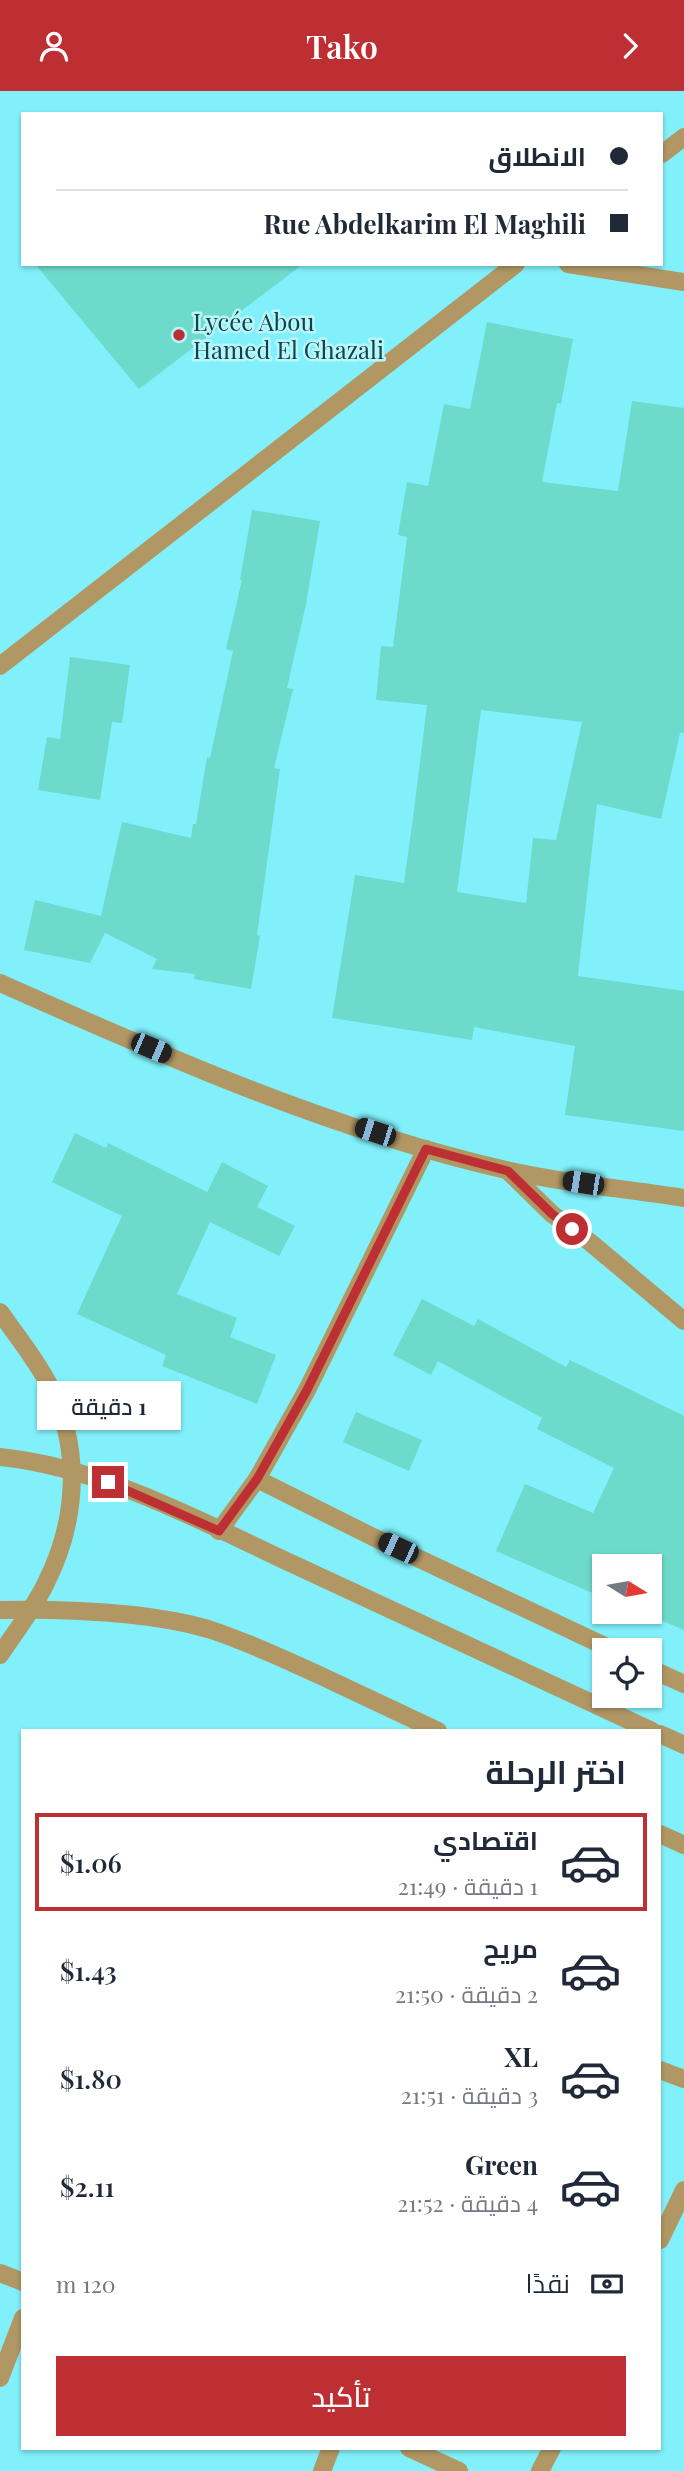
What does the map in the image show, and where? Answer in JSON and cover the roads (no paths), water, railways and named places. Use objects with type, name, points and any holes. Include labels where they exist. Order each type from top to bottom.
[{"type":"street","points":[[663,153],[684,137]]},
{"type":"street","points":[[0,666],[513,266]]},
{"type":"street","points":[[581,266],[684,282]]},
{"type":"street","points":[[0,983],[274,1099],[426,1149],[508,1171],[684,1198]]},
{"type":"street","points":[[219,1531],[257,1479],[307,1390],[426,1149]]},
{"type":"street","points":[[508,1171],[552,1214],[684,1321]]},
{"type":"street","points":[[0,1312],[47,1382],[70,1439],[73,1471],[66,1530],[46,1583],[0,1654]]},
{"type":"street","points":[[0,1457],[73,1471],[108,1482],[648,1729]]},
{"type":"street","points":[[257,1479],[592,1640]]},
{"type":"street","points":[[0,1609],[132,1616],[206,1629],[249,1643],[434,1729]]},
{"type":"street","points":[[662,1674],[684,1684]]},
{"type":"street","points":[[661,1734],[684,1745]]},
{"type":"street","points":[[661,1834],[684,1845]]},
{"type":"street","points":[[661,2070],[684,2079]]},
{"type":"street","points":[[661,2238],[684,2190]]},
{"type":"street","points":[[0,2273],[21,2281]]},
{"type":"street","points":[[0,2378],[21,2323]]},
{"type":"street","points":[[322,2471],[330,2450]]},
{"type":"street","points":[[413,2450],[459,2471]]},
{"type":"street","points":[[540,2471],[551,2450]]},
{"type":"place","name":"Lycée Abou Hamed El Ghazali","points":[[179,335]]}]
